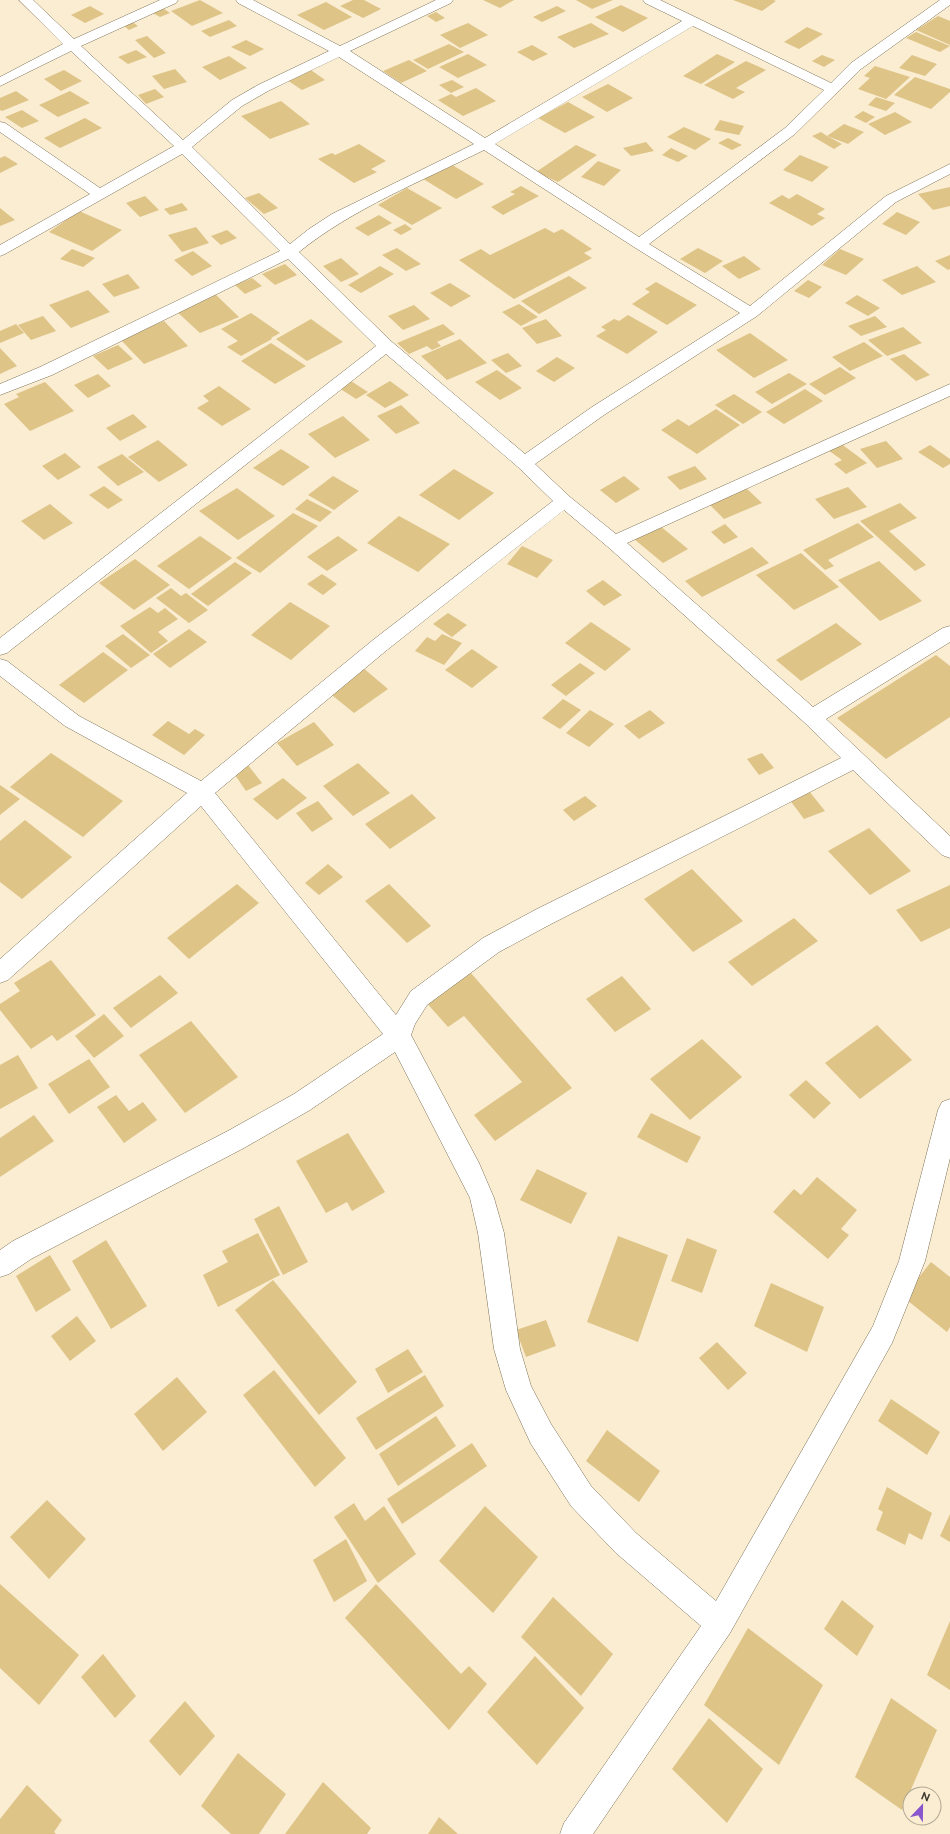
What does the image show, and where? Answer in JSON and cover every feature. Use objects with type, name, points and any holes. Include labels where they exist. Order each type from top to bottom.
[{"type":"street","points":[[26,0],[72,45],[183,147],[291,251],[386,346],[524,463],[564,501],[614,542],[812,718],[950,849]]},
{"type":"street","points":[[0,82],[72,45],[171,0]]},
{"type":"street","points":[[244,0],[340,51],[639,244],[751,313]]},
{"type":"street","points":[[0,251],[183,147],[237,103],[263,88],[446,0]]},
{"type":"street","points":[[650,0],[832,89]]},
{"type":"street","points":[[639,244],[790,131],[856,66],[872,53],[949,0]]},
{"type":"street","points":[[0,390],[46,371],[291,251],[314,232],[338,216],[485,144],[539,110],[693,20]]},
{"type":"street","points":[[0,126],[100,195]]},
{"type":"street","points":[[524,463],[598,411],[751,313],[891,199],[950,168]]},
{"type":"street","points":[[0,648],[386,346]]},
{"type":"street","points":[[614,542],[950,389]]},
{"type":"street","points":[[0,973],[202,792],[380,645],[564,501]]},
{"type":"street","points":[[812,718],[950,633]]},
{"type":"street","points":[[0,666],[72,721],[202,792],[399,1036],[470,1171],[482,1198],[490,1233],[508,1349],[519,1390],[542,1434],[581,1496],[626,1543],[720,1623]]},
{"type":"street","points":[[0,1265],[22,1250],[235,1140],[302,1102],[399,1036],[404,1020],[419,998],[491,945],[543,917],[856,759]]},
{"type":"street","points":[[575,1834],[720,1623],[883,1334],[912,1260],[950,1110]]},
{"type":"building","points":[[200,0],[223,13],[192,26],[171,11]]},
{"type":"building","points":[[353,0],[364,0],[381,9],[363,18],[340,6]]},
{"type":"building","points":[[483,0],[514,0],[500,8]]},
{"type":"building","points":[[576,0],[613,0],[592,9]]},
{"type":"building","points":[[733,0],[773,0],[776,1],[762,11]]},
{"type":"building","points":[[326,2],[352,17],[324,30],[297,15]]},
{"type":"building","points":[[621,5],[648,18],[623,32],[595,17]]},
{"type":"building","points":[[90,6],[104,14],[85,23],[71,15]]},
{"type":"building","points":[[557,6],[566,11],[542,22],[533,17]]},
{"type":"building","points":[[161,7],[170,13],[160,17],[151,12]]},
{"type":"building","points":[[436,12],[445,18],[436,22],[427,16]]},
{"type":"building","points":[[938,16],[950,21],[950,45],[916,30]]},
{"type":"building","points":[[229,20],[237,26],[210,37],[201,31]]},
{"type":"building","points":[[131,21],[138,26],[129,30],[122,24]]},
{"type":"building","points":[[468,23],[488,35],[460,48],[440,35]]},
{"type":"building","points":[[591,23],[609,34],[574,48],[557,37]]},
{"type":"building","points":[[807,27],[823,34],[799,49],[784,42]]},
{"type":"building","points":[[916,32],[950,46],[940,52],[906,38]]},
{"type":"building","points":[[147,36],[166,53],[154,58],[135,40]]},
{"type":"building","points":[[246,40],[264,49],[250,56],[231,47]]},
{"type":"building","points":[[449,44],[464,52],[428,69],[413,60]]},
{"type":"building","points":[[532,45],[548,54],[533,61],[517,52]]},
{"type":"building","points":[[136,50],[147,57],[128,64],[118,57]]},
{"type":"building","points":[[468,54],[487,65],[458,78],[439,67]]},
{"type":"building","points":[[717,54],[735,62],[701,84],[683,76]]},
{"type":"building","points":[[822,55],[835,60],[824,67],[812,61]]},
{"type":"building","points":[[912,55],[937,64],[925,76],[899,68]]},
{"type":"building","points":[[229,56],[247,68],[220,80],[202,67]]},
{"type":"building","points":[[409,60],[427,71],[401,83],[383,71]]},
{"type":"building","points":[[746,61],[766,70],[736,88],[745,92],[733,99],[704,85]]},
{"type":"building","points":[[875,66],[910,77],[886,99],[858,89],[870,78],[864,76]]},
{"type":"building","points":[[175,69],[187,82],[164,89],[152,76]]},
{"type":"building","points":[[64,70],[82,81],[61,91],[44,79]]},
{"type":"building","points":[[311,70],[325,80],[302,90],[287,80]]},
{"type":"building","points":[[915,77],[950,89],[950,92],[931,109],[894,95]]},
{"type":"building","points":[[452,80],[464,87],[451,93],[439,85]]},
{"type":"building","points":[[608,84],[633,98],[607,112],[582,97]]},
{"type":"building","points":[[476,88],[496,101],[463,116],[438,100],[451,94],[456,97]]},
{"type":"building","points":[[155,89],[164,97],[146,104],[138,95]]},
{"type":"building","points":[[16,91],[29,100],[2,111],[0,110],[0,98]]},
{"type":"building","points":[[70,91],[90,103],[58,117],[39,105]]},
{"type":"building","points":[[876,97],[895,103],[886,111],[868,105]]},
{"type":"building","points":[[281,101],[310,124],[270,139],[241,116]]},
{"type":"building","points":[[568,102],[595,117],[565,133],[538,118]]},
{"type":"building","points":[[22,110],[39,121],[22,128],[5,117]]},
{"type":"building","points":[[863,111],[875,117],[866,123],[854,117]]},
{"type":"building","points":[[895,112],[912,122],[885,135],[868,124]]},
{"type":"building","points":[[85,118],[102,128],[60,148],[44,138]]},
{"type":"building","points":[[720,120],[744,126],[739,135],[714,130]]},
{"type":"building","points":[[844,124],[864,132],[848,144],[827,136]]},
{"type":"building","points":[[684,127],[711,139],[695,150],[667,137]]},
{"type":"building","points":[[821,132],[842,144],[834,149],[812,136]]},
{"type":"building","points":[[728,138],[742,145],[732,150],[718,143]]},
{"type":"building","points":[[646,142],[654,151],[631,156],[623,148]]},
{"type":"building","points":[[359,144],[386,161],[371,169],[377,172],[354,183],[318,159],[332,153],[335,155]]},
{"type":"building","points":[[576,145],[597,155],[558,182],[536,172]]},
{"type":"building","points":[[671,148],[688,156],[678,162],[662,155]]},
{"type":"building","points":[[800,155],[829,167],[812,182],[783,170]]},
{"type":"building","points":[[5,156],[18,164],[0,173],[0,158]]},
{"type":"building","points":[[598,161],[621,170],[604,186],[581,177]]},
{"type":"building","points":[[449,163],[484,184],[456,199],[420,177]]},
{"type":"building","points":[[521,186],[539,196],[503,215],[491,207],[515,194],[510,192]]},
{"type":"building","points":[[950,187],[950,206],[933,210],[918,194]]},
{"type":"building","points":[[407,188],[442,208],[412,225],[378,205]]},
{"type":"building","points":[[259,193],[278,208],[264,214],[245,198]]},
{"type":"building","points":[[797,194],[825,209],[817,214],[825,218],[812,226],[769,203],[782,195],[789,199]]},
{"type":"building","points":[[145,196],[159,210],[140,217],[126,203]]},
{"type":"building","points":[[182,203],[188,210],[170,215],[164,209]]},
{"type":"building","points":[[0,208],[15,220],[0,226]]},
{"type":"building","points":[[79,211],[122,230],[92,251],[49,232]]},
{"type":"building","points":[[897,212],[920,222],[906,235],[882,224]]},
{"type":"building","points":[[379,215],[392,223],[368,236],[355,228]]},
{"type":"building","points":[[405,224],[412,229],[401,235],[393,230]]},
{"type":"building","points":[[196,227],[209,243],[182,252],[168,235]]},
{"type":"building","points":[[545,228],[554,233],[562,229],[592,249],[584,253],[592,258],[514,299],[459,260],[481,249],[490,255]]},
{"type":"building","points":[[227,230],[237,238],[221,245],[211,236]]},
{"type":"building","points":[[397,248],[421,264],[406,271],[382,255]]},
{"type":"building","points":[[698,248],[723,261],[705,273],[680,259]]},
{"type":"building","points":[[72,249],[95,258],[83,267],[60,259]]},
{"type":"building","points":[[840,249],[864,259],[846,275],[822,265]]},
{"type":"building","points":[[193,251],[212,266],[192,276],[174,260]]},
{"type":"building","points":[[950,255],[950,269],[948,270],[935,261]]},
{"type":"building","points":[[744,256],[761,269],[739,279],[722,266]]},
{"type":"building","points":[[341,258],[359,274],[341,282],[323,266]]},
{"type":"building","points":[[285,264],[297,275],[275,285],[262,274]]},
{"type":"building","points":[[380,266],[394,274],[361,293],[348,285]]},
{"type":"building","points":[[917,266],[936,282],[902,295],[882,280]]},
{"type":"building","points":[[128,274],[140,288],[114,297],[102,284]]},
{"type":"building","points":[[569,276],[587,288],[539,314],[521,301]]},
{"type":"building","points":[[252,278],[262,286],[245,294],[235,285]]},
{"type":"building","points":[[808,280],[822,287],[809,298],[794,291]]},
{"type":"building","points":[[656,282],[697,305],[667,325],[632,304],[650,292],[645,289]]},
{"type":"building","points":[[450,283],[471,296],[451,307],[430,293]]},
{"type":"building","points":[[88,290],[110,312],[71,328],[49,305]]},
{"type":"building","points":[[214,293],[239,317],[200,333],[175,310]]},
{"type":"building","points":[[857,295],[880,308],[868,316],[845,303]]},
{"type":"building","points":[[519,304],[538,317],[521,326],[502,312]]},
{"type":"building","points":[[414,305],[430,319],[403,330],[388,316]]},
{"type":"building","points":[[251,313],[280,333],[241,356],[227,347],[238,341],[221,329]]},
{"type":"building","points":[[628,315],[658,332],[627,354],[596,336],[606,330],[601,327],[614,319],[619,321]]},
{"type":"building","points":[[43,316],[56,331],[31,340],[18,325]]},
{"type":"building","points":[[875,316],[887,327],[861,336],[848,326]]},
{"type":"building","points":[[311,319],[343,342],[307,361],[276,339]]},
{"type":"building","points":[[546,319],[562,336],[537,344],[522,328]]},
{"type":"building","points":[[164,321],[188,346],[144,364],[120,339]]},
{"type":"building","points":[[16,324],[24,333],[0,343],[0,331]]},
{"type":"building","points":[[443,324],[455,334],[437,342],[441,346],[432,350],[427,346],[409,354],[397,343]]},
{"type":"building","points":[[903,327],[922,343],[887,356],[868,340]]},
{"type":"building","points":[[750,333],[788,360],[754,378],[716,350]]},
{"type":"building","points":[[460,339],[487,363],[447,380],[421,356]]},
{"type":"building","points":[[864,342],[883,356],[850,371],[832,357]]},
{"type":"building","points":[[271,343],[306,366],[275,384],[241,361]]},
{"type":"building","points":[[118,345],[133,359],[108,370],[93,356]]},
{"type":"building","points":[[0,348],[17,366],[0,374]]},
{"type":"building","points":[[508,353],[522,366],[506,373],[491,360]]},
{"type":"building","points":[[904,354],[930,375],[916,381],[890,359]]},
{"type":"building","points":[[557,357],[575,368],[554,382],[536,371]]},
{"type":"building","points":[[840,367],[856,378],[825,395],[809,384]]},
{"type":"building","points":[[497,370],[522,388],[500,400],[475,382]]},
{"type":"building","points":[[789,373],[807,384],[772,404],[755,392]]},
{"type":"building","points":[[98,374],[111,386],[88,398],[74,385]]},
{"type":"building","points":[[351,381],[368,392],[356,399],[339,388]]},
{"type":"building","points":[[390,381],[409,395],[385,408],[366,395]]},
{"type":"building","points":[[45,382],[74,411],[30,431],[4,404],[19,397],[16,394]]},
{"type":"building","points":[[219,386],[251,409],[222,426],[197,408],[209,401],[203,396]]},
{"type":"building","points":[[805,389],[823,401],[784,424],[766,412]]},
{"type":"building","points":[[734,394],[762,412],[743,424],[715,405]]},
{"type":"building","points":[[401,405],[420,423],[396,434],[377,416]]},
{"type":"building","points":[[716,409],[740,425],[697,454],[661,430],[678,419],[689,426]]},
{"type":"building","points":[[133,414],[147,427],[120,441],[106,428]]},
{"type":"building","points":[[343,416],[370,440],[335,458],[308,434]]},
{"type":"building","points":[[158,440],[188,465],[159,482],[128,457]]},
{"type":"building","points":[[886,441],[903,459],[877,468],[860,449]]},
{"type":"building","points":[[840,443],[867,463],[846,474],[834,464],[842,460],[828,450]]},
{"type":"building","points":[[930,445],[950,459],[950,464],[943,468],[918,452]]},
{"type":"building","points":[[281,449],[310,467],[283,486],[253,468]]},
{"type":"building","points":[[65,453],[81,467],[58,480],[42,466]]},
{"type":"building","points":[[122,454],[144,472],[118,486],[97,467]]},
{"type":"building","points":[[695,466],[707,479],[680,490],[667,477]]},
{"type":"building","points":[[454,469],[494,493],[459,520],[419,495]]},
{"type":"building","points":[[333,476],[359,491],[334,510],[308,495]]},
{"type":"building","points":[[624,476],[640,489],[616,503],[600,490]]},
{"type":"building","points":[[104,486],[123,500],[108,509],[89,495]]},
{"type":"building","points":[[848,487],[867,507],[834,519],[815,499]]},
{"type":"building","points":[[237,488],[275,516],[238,540],[199,511]]},
{"type":"building","points":[[746,488],[762,503],[724,519],[708,503]]},
{"type":"building","points":[[307,499],[332,512],[320,522],[295,509]]},
{"type":"building","points":[[900,503],[917,518],[889,531],[926,565],[915,571],[860,521]]},
{"type":"building","points":[[50,504],[73,523],[44,540],[21,521]]},
{"type":"building","points":[[293,513],[318,526],[260,573],[236,558]]},
{"type":"building","points":[[399,516],[450,544],[418,572],[367,543]]},
{"type":"building","points":[[858,523],[874,537],[828,560],[834,566],[825,570],[803,550]]},
{"type":"building","points":[[725,524],[738,537],[724,544],[711,532]]},
{"type":"building","points":[[659,525],[688,549],[663,563],[634,539]]},
{"type":"building","points":[[200,536],[232,558],[189,589],[157,566]]},
{"type":"building","points":[[338,536],[358,550],[327,571],[307,557]]},
{"type":"building","points":[[522,546],[553,560],[537,578],[507,564]]},
{"type":"building","points":[[752,547],[769,563],[702,597],[685,581]]},
{"type":"building","points":[[801,553],[839,587],[794,610],[756,575]]},
{"type":"building","points":[[135,559],[170,585],[134,610],[99,583]]},
{"type":"building","points":[[879,561],[922,601],[880,621],[838,580]]},
{"type":"building","points":[[235,562],[252,573],[208,606],[191,594]]},
{"type":"building","points":[[322,574],[337,584],[323,595],[307,584]]},
{"type":"building","points":[[603,580],[622,595],[604,606],[586,591]]},
{"type":"building","points":[[171,588],[181,596],[186,593],[208,610],[189,623],[156,598]]},
{"type":"building","points":[[290,602],[330,626],[291,660],[251,635]]},
{"type":"building","points":[[150,607],[158,613],[165,608],[178,619],[158,632],[168,641],[151,653],[120,626]]},
{"type":"building","points":[[448,613],[467,625],[452,637],[433,624]]},
{"type":"building","points":[[591,622],[631,649],[605,671],[565,643]]},
{"type":"building","points":[[836,623],[862,644],[801,681],[776,660]]},
{"type":"building","points":[[189,629],[207,642],[170,668],[153,654]]},
{"type":"building","points":[[123,634],[150,655],[131,668],[105,646]]},
{"type":"building","points":[[442,634],[462,643],[444,665],[415,651],[427,637],[435,641]]},
{"type":"building","points":[[472,649],[498,667],[472,688],[445,670]]},
{"type":"building","points":[[103,652],[128,670],[84,703],[59,685]]},
{"type":"building","points":[[936,655],[950,666],[950,717],[886,759],[837,718]]},
{"type":"building","points":[[580,663],[595,673],[566,696],[551,685]]},
{"type":"building","points":[[362,667],[388,689],[354,713],[327,691]]},
{"type":"building","points":[[563,699],[581,710],[560,729],[542,718]]},
{"type":"building","points":[[590,710],[614,724],[589,747],[566,733]]},
{"type":"building","points":[[650,710],[665,723],[639,739],[624,726]]},
{"type":"building","points":[[168,721],[189,734],[195,729],[205,735],[184,755],[152,735]]},
{"type":"building","points":[[314,722],[334,745],[297,766],[277,743]]},
{"type":"building","points":[[51,753],[123,801],[83,837],[10,787]]},
{"type":"building","points":[[762,753],[774,768],[759,775],[747,759]]},
{"type":"building","points":[[358,763],[390,793],[353,816],[323,786]]},
{"type":"building","points":[[248,765],[262,783],[246,791],[233,772]]},
{"type":"building","points":[[283,778],[307,798],[277,820],[253,799]]},
{"type":"building","points":[[0,785],[20,799],[0,815]]},
{"type":"building","points":[[809,791],[825,811],[804,819],[789,799]]},
{"type":"building","points":[[412,794],[436,818],[390,849],[365,824]]},
{"type":"building","points":[[585,796],[597,806],[574,821],[563,810]]},
{"type":"building","points":[[318,801],[333,819],[312,832],[296,813]]},
{"type":"building","points":[[25,820],[72,857],[22,899],[0,882],[0,841]]},
{"type":"building","points":[[869,828],[911,871],[870,895],[828,851]]},
{"type":"building","points":[[328,864],[343,877],[319,895],[305,883]]},
{"type":"building","points":[[692,869],[743,921],[693,952],[644,899]]},
{"type":"building","points":[[237,884],[259,903],[189,959],[167,938]]},
{"type":"building","points":[[389,884],[431,926],[407,943],[365,901]]},
{"type":"building","points":[[950,885],[950,928],[921,942],[896,910]]},
{"type":"building","points":[[794,918],[818,941],[752,986],[728,962]]},
{"type":"building","points":[[51,960],[96,1015],[57,1041],[52,1035],[31,1049],[0,1010],[0,1004],[20,991],[14,983]]},
{"type":"building","points":[[470,972],[572,1088],[495,1141],[474,1115],[522,1082],[464,1016],[448,1027],[425,1001]]},
{"type":"building","points":[[160,975],[178,993],[131,1028],[113,1008]]},
{"type":"building","points":[[622,976],[651,1009],[615,1032],[586,999]]},
{"type":"building","points":[[104,1014],[124,1036],[94,1058],[75,1036]]},
{"type":"building","points":[[191,1021],[238,1077],[185,1113],[139,1055]]},
{"type":"building","points":[[877,1025],[912,1060],[860,1099],[825,1063]]},
{"type":"building","points":[[702,1039],[742,1077],[690,1120],[650,1079]]},
{"type":"building","points":[[18,1055],[38,1088],[0,1109],[0,1065]]},
{"type":"building","points":[[89,1059],[110,1087],[69,1114],[48,1084]]},
{"type":"building","points":[[806,1080],[831,1103],[814,1119],[789,1095]]},
{"type":"building","points":[[116,1095],[129,1111],[143,1102],[157,1120],[124,1143],[97,1107]]},
{"type":"building","points":[[651,1113],[701,1137],[687,1163],[637,1137]]},
{"type":"building","points":[[34,1115],[54,1141],[0,1177],[0,1138]]},
{"type":"building","points":[[348,1133],[385,1192],[352,1211],[347,1202],[326,1213],[296,1161]]},
{"type":"building","points":[[537,1169],[587,1193],[571,1224],[520,1200]]},
{"type":"building","points":[[817,1177],[857,1210],[841,1229],[849,1235],[828,1259],[773,1212],[794,1189],[801,1195]]},
{"type":"building","points":[[279,1206],[308,1262],[283,1275],[254,1219]]},
{"type":"building","points":[[258,1233],[280,1275],[218,1307],[203,1275],[228,1262],[222,1251]]},
{"type":"building","points":[[618,1236],[668,1255],[638,1342],[587,1322]]},
{"type":"building","points":[[687,1238],[717,1250],[702,1293],[671,1281]]},
{"type":"building","points":[[106,1240],[147,1306],[111,1329],[72,1261]]},
{"type":"building","points":[[50,1255],[71,1290],[36,1312],[16,1276]]},
{"type":"building","points":[[931,1262],[950,1277],[950,1327],[947,1332],[903,1297]]},
{"type":"building","points":[[273,1280],[357,1382],[319,1415],[235,1310]]},
{"type":"building","points":[[771,1283],[824,1307],[807,1352],[754,1326]]},
{"type":"building","points":[[77,1316],[96,1341],[70,1361],[51,1336]]},
{"type":"building","points":[[546,1320],[556,1346],[526,1357],[516,1330]]},
{"type":"building","points":[[717,1342],[747,1373],[728,1390],[699,1358]]},
{"type":"building","points":[[408,1349],[423,1372],[388,1393],[375,1369]]},
{"type":"building","points":[[274,1370],[346,1458],[315,1487],[243,1395]]},
{"type":"building","points":[[425,1375],[444,1406],[376,1450],[356,1418]]},
{"type":"building","points":[[177,1377],[207,1412],[163,1451],[134,1414]]},
{"type":"building","points":[[891,1399],[940,1432],[927,1455],[878,1421]]},
{"type":"building","points":[[436,1416],[456,1446],[398,1486],[379,1454]]},
{"type":"building","points":[[607,1430],[660,1471],[639,1502],[586,1461]]},
{"type":"building","points":[[472,1443],[487,1466],[402,1524],[387,1499]]},
{"type":"building","points":[[887,1487],[932,1513],[922,1540],[909,1533],[905,1545],[876,1530],[883,1512],[878,1509]]},
{"type":"building","points":[[47,1500],[86,1539],[49,1579],[10,1537]]},
{"type":"building","points":[[354,1503],[365,1521],[384,1506],[416,1554],[378,1583],[334,1517]]},
{"type":"building","points":[[485,1506],[538,1557],[493,1613],[439,1561]]},
{"type":"building","points":[[950,1514],[950,1542],[940,1536]]},
{"type":"building","points":[[346,1539],[367,1581],[334,1602],[313,1560]]},
{"type":"building","points":[[0,1584],[79,1655],[39,1705],[0,1668]]},
{"type":"building","points":[[376,1584],[461,1674],[469,1666],[487,1684],[449,1730],[345,1618]]},
{"type":"building","points":[[553,1597],[613,1654],[581,1696],[521,1637]]},
{"type":"building","points":[[842,1600],[874,1626],[857,1656],[824,1629]]},
{"type":"building","points":[[950,1621],[950,1690],[927,1675]]},
{"type":"building","points":[[748,1628],[823,1685],[779,1765],[704,1705]]},
{"type":"building","points":[[103,1654],[136,1696],[115,1718],[81,1677]]},
{"type":"building","points":[[535,1656],[584,1708],[537,1765],[487,1712]]},
{"type":"building","points":[[891,1698],[937,1730],[912,1786],[902,1786],[902,1810],[855,1777]]},
{"type":"building","points":[[185,1701],[215,1736],[180,1776],[149,1741]]},
{"type":"building","points":[[709,1718],[763,1769],[727,1823],[672,1769]]},
{"type":"building","points":[[238,1753],[286,1794],[259,1834],[231,1834],[201,1806]]},
{"type":"building","points":[[323,1782],[371,1828],[367,1834],[285,1834]]},
{"type":"building","points":[[27,1785],[62,1820],[54,1832],[56,1834],[0,1834],[0,1819]]},
{"type":"building","points":[[439,1817],[458,1834],[428,1834]]}]
